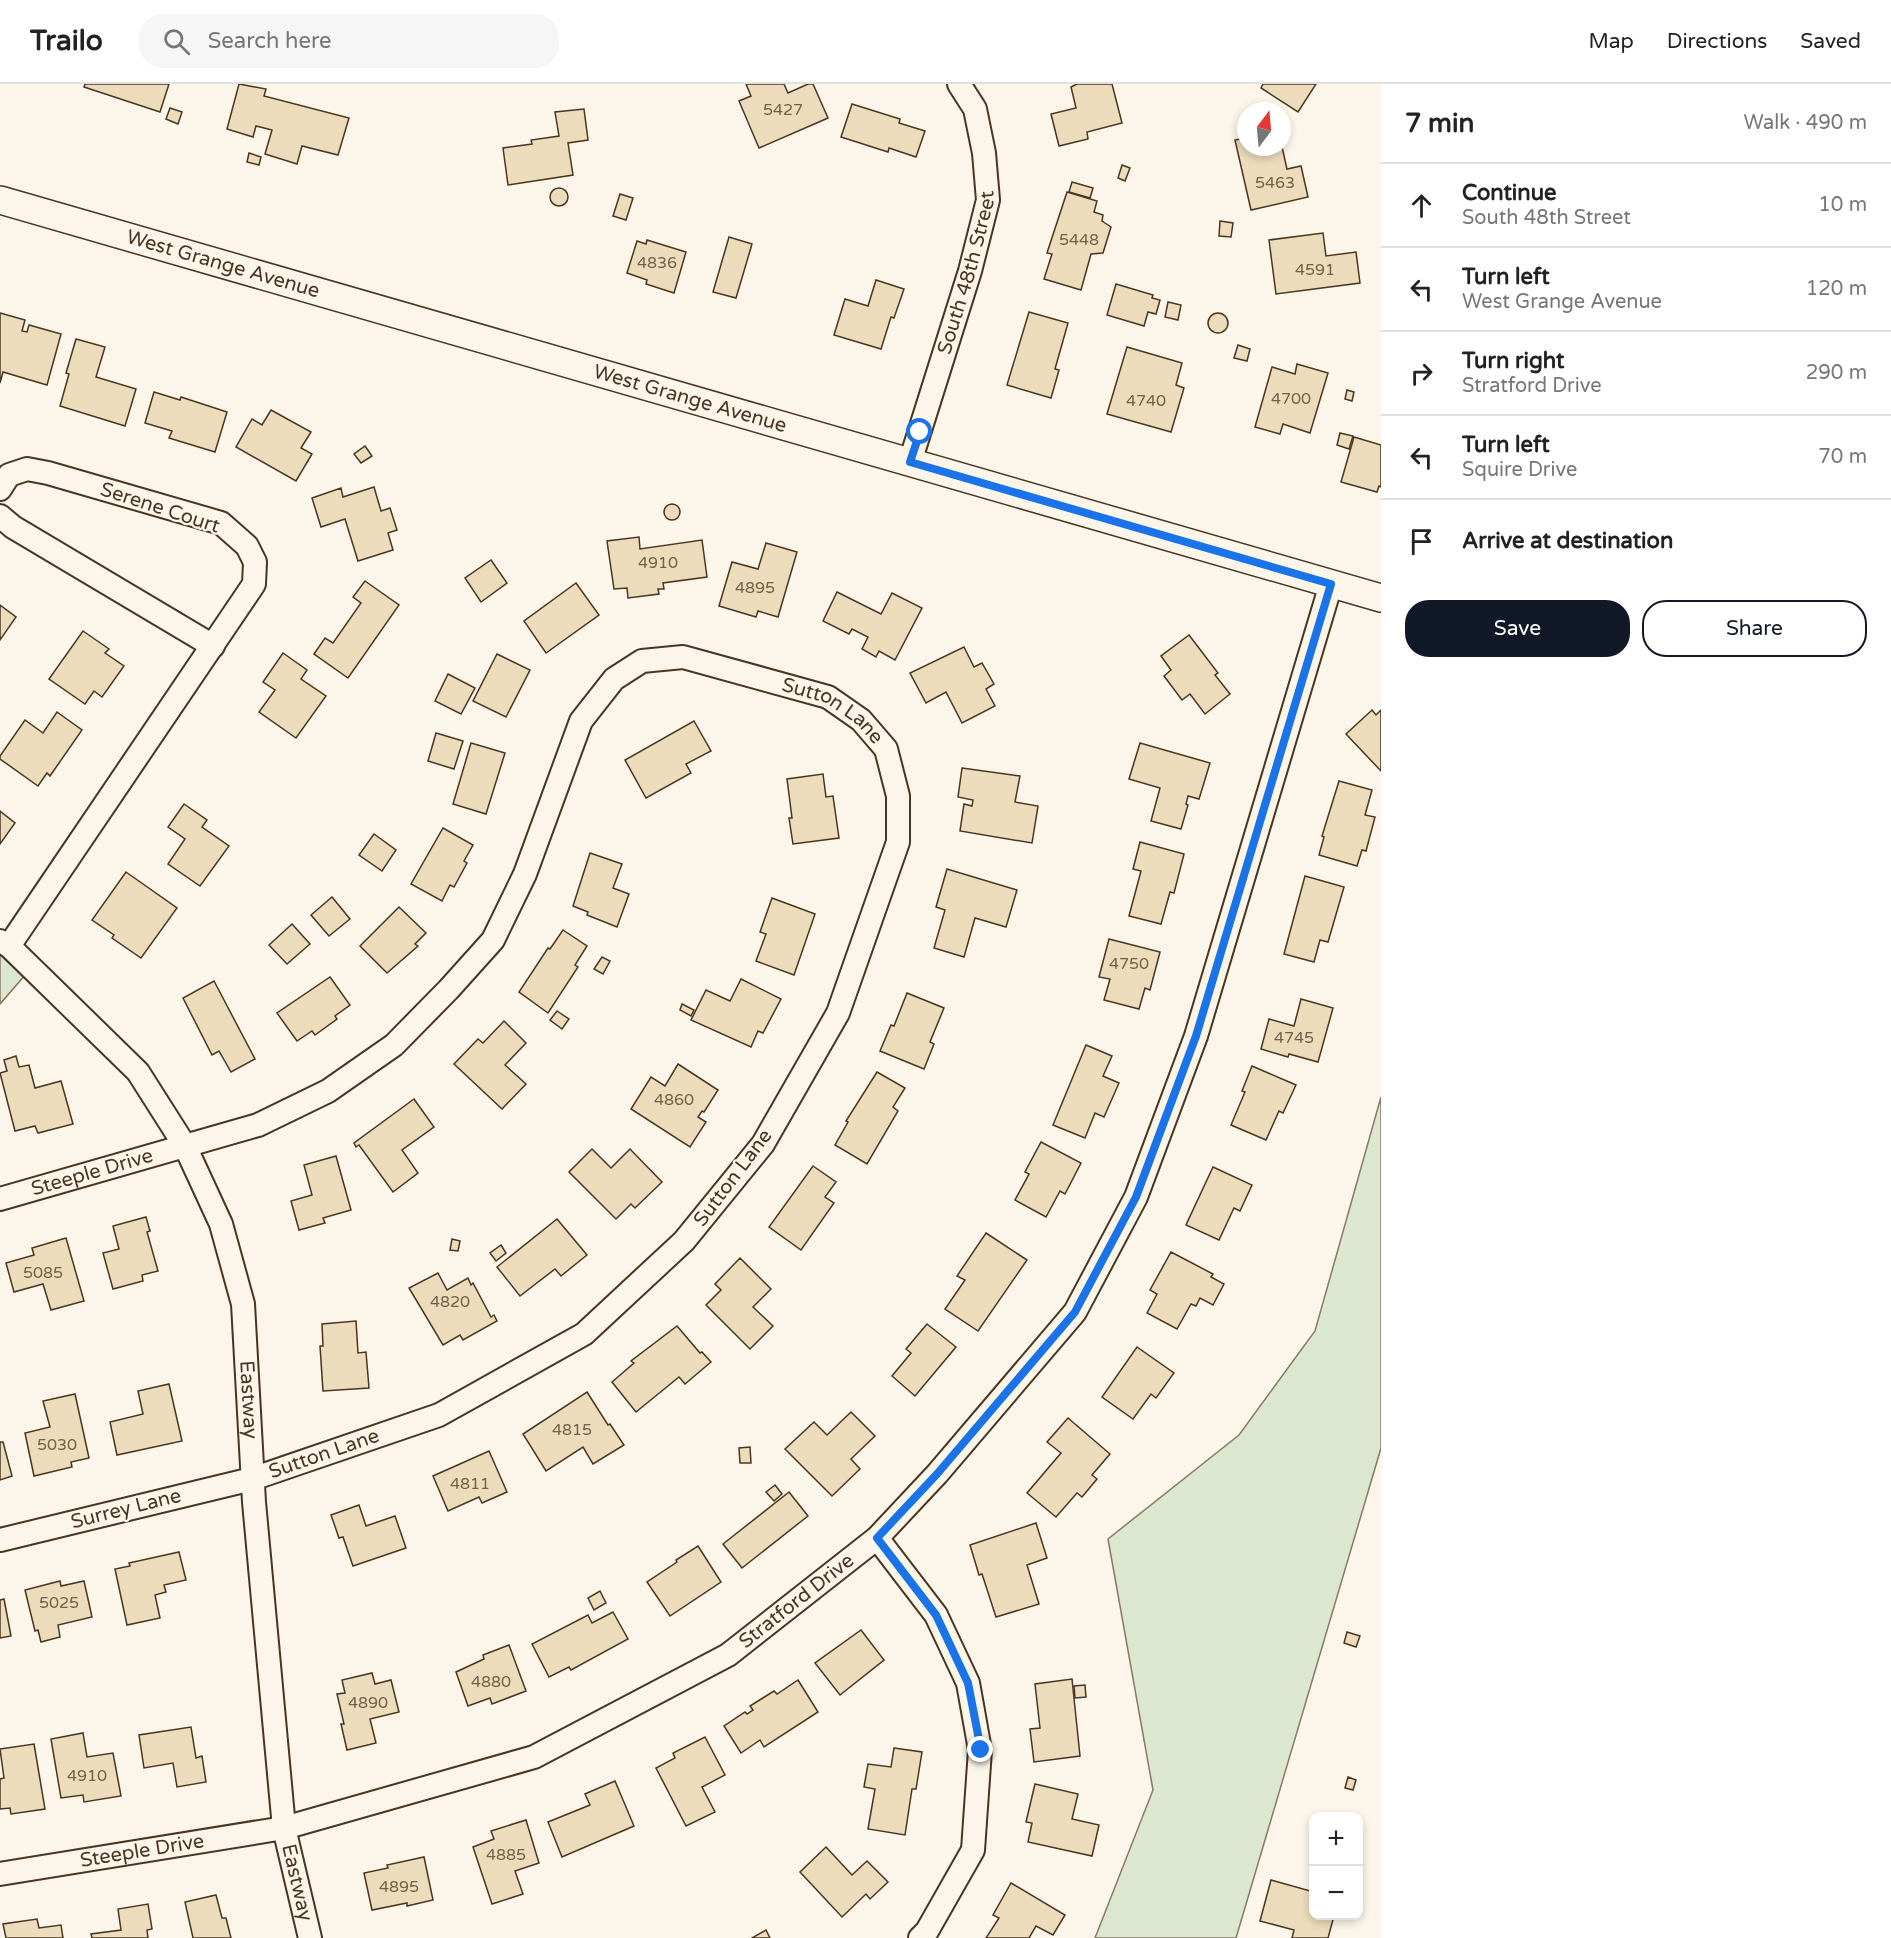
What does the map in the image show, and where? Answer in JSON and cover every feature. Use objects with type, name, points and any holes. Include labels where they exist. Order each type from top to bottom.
[{"type":"street","name":"South 48th Street","points":[[910,462],[970,271],[988,200],[984,153],[975,109],[959,84]]},
{"type":"street","name":"West Grange Avenue","points":[[0,200],[1381,598]]},
{"type":"street","name":"Serene Court","points":[[0,489],[9,475],[27,470],[48,473],[221,524],[247,546],[255,562],[254,584],[4,943]]},
{"type":"street","points":[[0,516],[13,527],[213,646]]},
{"type":"street","name":"Stratford Drive","points":[[284,1828],[534,1757],[728,1655],[877,1538],[937,1474],[1075,1312],[1136,1197],[1196,1036],[1331,584]]},
{"type":"street","name":"Sutton Lane","points":[[185,1146],[258,1125],[328,1091],[394,1045],[449,989],[493,940],[525,874],[581,721],[614,679],[642,661],[682,657],[828,697],[861,720],[886,749],[898,796],[898,842],[838,1013],[763,1144],[684,1241],[584,1334],[439,1415],[252,1479]]},
{"type":"street","name":"Eastway","points":[[4,943],[138,1072],[185,1146],[221,1224],[243,1304],[252,1479],[284,1828],[310,1938]]},
{"type":"street","name":"Steeple Drive","points":[[0,1199],[185,1146]]},
{"type":"street","name":"Surrey Lane","points":[[0,1540],[252,1479]]},
{"type":"street","points":[[877,1538],[936,1615],[968,1683],[981,1750],[973,1850],[927,1931],[920,1938]]},
{"type":"street","name":"Steeple Drive","points":[[0,1874],[284,1828]]},
{"type":"green space","points":[[0,954],[26,974],[0,1004]]},
{"type":"green space","points":[[1381,1097],[1381,1448],[1236,1938],[1095,1938],[1153,1790],[1108,1539],[1239,1435],[1315,1331]]},
{"type":"building","points":[[85,84],[169,84],[160,112],[84,87]]},
{"type":"building","points":[[239,84],[266,89],[264,96],[349,118],[338,155],[302,146],[297,164],[265,154],[272,130],[256,126],[253,137],[227,129]]},
{"type":"building","points":[[746,84],[784,84],[788,93],[813,84],[828,118],[759,148],[739,101],[751,96]]},
{"type":"building","points":[[1077,84],[1112,84],[1122,123],[1087,132],[1088,139],[1059,146],[1051,114],[1076,108],[1071,87]]},
{"type":"building","points":[[1263,84],[1316,84],[1298,112],[1291,107],[1291,102],[1283,102],[1261,88]]},
{"type":"building","points":[[852,104],[900,119],[899,123],[925,131],[916,157],[889,148],[888,152],[841,137]]},
{"type":"building","points":[[170,108],[182,112],[178,124],[166,119]]},
{"type":"building","points":[[584,109],[588,140],[568,143],[573,175],[508,185],[503,148],[532,144],[531,140],[559,136],[555,112]]},
{"type":"building","points":[[249,153],[261,157],[259,165],[247,162]]},
{"type":"building","points":[[1239,156],[1284,156],[1287,169],[1301,166],[1308,197],[1251,210]]},
{"type":"building","points":[[1122,165],[1130,168],[1125,181],[1118,178]]},
{"type":"building","points":[[1072,182],[1093,188],[1090,198],[1069,192]]},
{"type":"building","points":[[559,188],[565,191],[568,197],[565,203],[559,206],[553,203],[550,197],[553,191]]},
{"type":"building","points":[[1067,192],[1097,201],[1094,212],[1103,215],[1102,221],[1111,227],[1103,253],[1091,254],[1081,290],[1044,279],[1052,254],[1047,253]]},
{"type":"building","points":[[620,194],[633,198],[626,220],[613,216]]},
{"type":"building","points":[[1220,221],[1233,223],[1231,237],[1219,236]]},
{"type":"building","points":[[1323,233],[1326,256],[1356,252],[1360,283],[1276,294],[1269,240]]},
{"type":"building","points":[[729,237],[752,244],[736,298],[713,292]]},
{"type":"building","points":[[647,240],[686,252],[674,293],[646,284],[647,280],[627,273],[637,241],[646,244]]},
{"type":"building","points":[[876,280],[904,289],[894,318],[891,317],[881,349],[834,335],[845,299],[868,306]]},
{"type":"building","points":[[1116,284],[1153,295],[1152,298],[1160,300],[1156,314],[1148,312],[1144,326],[1107,315]]},
{"type":"building","points":[[1168,302],[1181,305],[1178,320],[1165,317]]},
{"type":"building","points":[[1029,312],[1068,323],[1055,369],[1059,370],[1051,398],[1007,385]]},
{"type":"building","points":[[0,313],[25,320],[22,331],[27,332],[29,325],[61,334],[47,385],[3,372],[0,383]]},
{"type":"building","points":[[1218,313],[1225,316],[1228,323],[1225,330],[1218,333],[1211,330],[1208,323],[1211,316]]},
{"type":"building","points":[[76,339],[105,347],[96,377],[136,389],[125,426],[60,406],[69,374],[66,373]]},
{"type":"building","points":[[1238,345],[1250,349],[1247,361],[1234,358]]},
{"type":"building","points":[[1127,347],[1182,363],[1176,385],[1184,388],[1171,432],[1107,414]]},
{"type":"building","points":[[1297,364],[1328,373],[1310,433],[1283,424],[1280,434],[1255,427],[1272,367],[1295,374]]},
{"type":"building","points":[[1347,390],[1354,392],[1352,401],[1345,399]]},
{"type":"building","points":[[154,392],[180,400],[181,397],[227,412],[215,452],[169,438],[172,431],[145,423]]},
{"type":"building","points":[[271,410],[311,432],[301,448],[312,454],[296,481],[236,447],[252,419],[262,425]]},
{"type":"building","points":[[1340,433],[1353,436],[1349,449],[1337,445]]},
{"type":"building","points":[[1354,437],[1381,445],[1381,487],[1379,486],[1377,492],[1341,482]]},
{"type":"building","points":[[365,446],[372,456],[361,463],[354,454]]},
{"type":"building","points":[[374,487],[381,511],[390,508],[397,530],[388,533],[393,550],[358,561],[345,519],[321,527],[312,498],[341,488],[343,497]]},
{"type":"building","points":[[672,504],[680,512],[672,520],[664,512]]},
{"type":"building","points":[[639,537],[640,549],[702,540],[707,577],[663,583],[664,589],[658,589],[659,594],[628,598],[627,588],[614,589],[607,541]]},
{"type":"building","points":[[766,543],[797,552],[778,617],[758,611],[756,617],[719,606],[732,562],[758,569]]},
{"type":"building","points":[[491,560],[507,583],[481,602],[465,578]]},
{"type":"building","points":[[365,581],[399,605],[348,678],[314,654],[325,638],[333,643],[361,603],[353,597]]},
{"type":"building","points":[[576,583],[599,615],[546,653],[524,621]]},
{"type":"building","points":[[837,592],[881,614],[892,593],[922,608],[895,660],[879,651],[876,657],[862,649],[868,637],[852,629],[849,634],[823,621]]},
{"type":"building","points":[[0,605],[16,617],[0,640]]},
{"type":"building","points":[[83,631],[109,649],[105,653],[124,666],[102,697],[94,691],[85,704],[49,679]]},
{"type":"building","points":[[1189,635],[1218,673],[1215,675],[1230,694],[1205,714],[1190,694],[1182,700],[1164,676],[1171,670],[1161,656]]},
{"type":"building","points":[[964,647],[974,667],[982,663],[994,684],[986,689],[995,706],[962,723],[946,692],[926,703],[910,673]]},
{"type":"building","points":[[283,653],[307,670],[301,679],[326,696],[296,738],[259,712],[275,690],[263,682]]},
{"type":"building","points":[[497,654],[530,670],[506,717],[473,701]]},
{"type":"building","points":[[448,674],[475,688],[461,714],[435,701]]},
{"type":"building","points":[[1372,710],[1376,715],[1381,710],[1381,771],[1346,734]]},
{"type":"building","points":[[57,712],[82,730],[50,776],[47,773],[38,786],[0,759],[0,756],[25,720],[43,733]]},
{"type":"building","points":[[694,721],[711,751],[686,764],[691,773],[646,798],[625,760]]},
{"type":"building","points":[[436,733],[463,741],[454,769],[428,761]]},
{"type":"building","points":[[471,743],[505,753],[486,814],[453,804]]},
{"type":"building","points":[[1140,743],[1210,763],[1199,799],[1188,796],[1186,804],[1188,805],[1181,829],[1151,821],[1160,788],[1129,779]]},
{"type":"building","points":[[962,768],[1020,776],[1015,802],[1038,806],[1032,843],[960,831],[964,804],[972,806],[973,800],[958,797]]},
{"type":"building","points":[[823,774],[826,797],[833,796],[839,838],[793,844],[787,779]]},
{"type":"building","points":[[1339,781],[1372,790],[1365,815],[1375,817],[1366,851],[1362,850],[1357,866],[1319,855],[1324,837],[1322,836]]},
{"type":"building","points":[[184,804],[207,820],[202,827],[229,846],[200,886],[168,864],[185,839],[168,827]]},
{"type":"building","points":[[0,811],[15,823],[0,844]]},
{"type":"building","points":[[443,828],[473,845],[464,861],[467,863],[454,887],[450,885],[442,901],[411,884]]},
{"type":"building","points":[[374,834],[396,850],[382,871],[359,855]]},
{"type":"building","points":[[1140,842],[1184,854],[1174,893],[1170,892],[1161,924],[1129,916],[1141,871],[1133,869]]},
{"type":"building","points":[[590,853],[622,864],[613,888],[629,894],[617,927],[587,915],[588,912],[573,906]]},
{"type":"building","points":[[947,869],[1017,890],[1006,927],[975,918],[964,957],[934,948],[945,910],[936,907]]},
{"type":"building","points":[[126,872],[177,908],[141,958],[112,938],[114,935],[92,920]]},
{"type":"building","points":[[1305,876],[1344,887],[1328,942],[1320,940],[1314,962],[1284,954]]},
{"type":"building","points":[[332,897],[350,919],[329,936],[311,915]]},
{"type":"building","points":[[772,898],[815,914],[794,975],[756,961],[766,934],[760,932]]},
{"type":"building","points":[[399,907],[426,933],[415,944],[418,946],[387,973],[360,946]]},
{"type":"building","points":[[292,924],[310,944],[287,964],[269,945]]},
{"type":"building","points":[[563,930],[587,946],[575,965],[578,967],[548,1013],[519,992],[548,948],[550,949]]},
{"type":"building","points":[[1109,939],[1160,952],[1150,990],[1145,988],[1139,1009],[1104,1000],[1110,979],[1099,977]]},
{"type":"building","points":[[602,957],[610,961],[603,974],[594,969]]},
{"type":"building","points":[[330,977],[350,1005],[335,1016],[337,1019],[315,1035],[312,1031],[297,1041],[277,1013]]},
{"type":"building","points":[[741,979],[781,999],[763,1033],[758,1031],[751,1047],[691,1020],[706,990],[730,1001]]},
{"type":"building","points":[[214,981],[255,1059],[231,1072],[219,1051],[212,1055],[183,998]]},
{"type":"building","points":[[907,993],[944,1008],[930,1042],[934,1044],[924,1069],[880,1051],[891,1025],[894,1026]]},
{"type":"building","points":[[1301,999],[1333,1008],[1318,1062],[1261,1049],[1269,1019],[1294,1026]]},
{"type":"building","points":[[682,1004],[694,1010],[691,1016],[680,1010]]},
{"type":"building","points":[[557,1011],[569,1019],[562,1029],[550,1020]]},
{"type":"building","points":[[504,1021],[526,1043],[505,1065],[526,1084],[502,1109],[454,1064],[478,1039],[483,1043]]},
{"type":"building","points":[[1086,1045],[1112,1056],[1103,1076],[1119,1083],[1104,1117],[1095,1113],[1085,1138],[1053,1125]]},
{"type":"building","points":[[16,1056],[19,1067],[29,1065],[35,1088],[61,1081],[73,1124],[38,1133],[35,1126],[15,1131],[0,1073],[7,1071],[4,1060]]},
{"type":"building","points":[[678,1064],[718,1090],[704,1112],[702,1111],[698,1117],[706,1122],[690,1147],[631,1109],[651,1077],[665,1086]]},
{"type":"building","points":[[1252,1066],[1296,1085],[1283,1113],[1279,1111],[1266,1140],[1231,1125],[1245,1092],[1242,1091]]},
{"type":"building","points":[[877,1072],[905,1088],[893,1107],[898,1111],[867,1164],[835,1145],[848,1122],[846,1121]]},
{"type":"building","points":[[414,1099],[434,1127],[402,1150],[418,1173],[393,1192],[359,1145],[356,1147],[354,1143]]},
{"type":"building","points":[[1041,1142],[1081,1163],[1065,1194],[1060,1191],[1046,1217],[1015,1200],[1029,1174],[1025,1172]]},
{"type":"building","points":[[592,1149],[611,1168],[630,1149],[662,1182],[635,1208],[631,1204],[616,1219],[569,1172]]},
{"type":"building","points":[[336,1156],[351,1210],[323,1218],[325,1223],[299,1230],[291,1201],[312,1195],[304,1165]]},
{"type":"building","points":[[813,1166],[836,1182],[825,1197],[834,1203],[801,1250],[769,1227]]},
{"type":"building","points":[[1213,1167],[1252,1185],[1240,1211],[1234,1208],[1219,1240],[1186,1225]]},
{"type":"building","points":[[146,1217],[150,1231],[147,1232],[158,1271],[142,1275],[143,1281],[113,1289],[103,1253],[119,1249],[113,1226]]},
{"type":"building","points":[[557,1219],[587,1255],[561,1276],[555,1269],[520,1296],[497,1267]]},
{"type":"building","points":[[986,1233],[1027,1260],[978,1331],[945,1309],[965,1280],[957,1276]]},
{"type":"building","points":[[66,1238],[84,1301],[51,1310],[43,1284],[14,1292],[6,1263],[34,1255],[32,1248]]},
{"type":"building","points":[[452,1239],[460,1241],[458,1251],[450,1250]]},
{"type":"building","points":[[501,1245],[506,1253],[496,1261],[490,1253]]},
{"type":"building","points":[[1171,1252],[1213,1274],[1211,1277],[1224,1284],[1213,1305],[1200,1298],[1196,1306],[1191,1304],[1177,1329],[1147,1313],[1157,1294],[1150,1290]]},
{"type":"building","points":[[740,1258],[771,1289],[753,1307],[773,1326],[750,1349],[706,1305],[721,1290],[715,1284]]},
{"type":"building","points":[[438,1273],[447,1290],[468,1278],[491,1317],[494,1315],[497,1321],[463,1340],[460,1335],[443,1345],[409,1288]]},
{"type":"building","points":[[356,1321],[358,1353],[366,1352],[369,1388],[323,1391],[320,1346],[323,1346],[322,1324]]},
{"type":"building","points":[[927,1324],[956,1347],[915,1396],[892,1376],[911,1353],[906,1349]]},
{"type":"building","points":[[677,1326],[700,1353],[702,1352],[711,1362],[685,1384],[679,1377],[636,1412],[612,1382],[634,1363],[631,1361]]},
{"type":"building","points":[[1137,1347],[1174,1373],[1156,1398],[1151,1394],[1133,1419],[1102,1397]]},
{"type":"building","points":[[169,1384],[182,1441],[117,1455],[110,1422],[143,1414],[138,1391]]},
{"type":"building","points":[[587,1392],[624,1445],[593,1464],[583,1447],[546,1471],[523,1434]]},
{"type":"building","points":[[75,1394],[89,1458],[71,1462],[72,1467],[34,1476],[25,1433],[50,1427],[43,1401]]},
{"type":"building","points":[[851,1412],[875,1436],[851,1459],[860,1469],[832,1496],[785,1449],[814,1422],[827,1435]]},
{"type":"building","points":[[1068,1418],[1110,1454],[1092,1475],[1097,1479],[1082,1497],[1077,1493],[1056,1517],[1027,1493],[1061,1453],[1047,1442]]},
{"type":"building","points":[[0,1442],[3,1442],[12,1476],[0,1480]]},
{"type":"building","points":[[750,1447],[751,1463],[740,1463],[739,1448]]},
{"type":"building","points":[[489,1451],[507,1492],[482,1503],[479,1497],[448,1511],[433,1476]]},
{"type":"building","points":[[775,1485],[782,1494],[774,1501],[766,1492]]},
{"type":"building","points":[[789,1492],[808,1516],[742,1568],[723,1544]]},
{"type":"building","points":[[359,1505],[366,1526],[395,1516],[406,1548],[353,1566],[343,1537],[339,1538],[331,1515]]},
{"type":"building","points":[[1036,1523],[1047,1558],[1027,1565],[1039,1604],[996,1617],[970,1545]]},
{"type":"building","points":[[698,1546],[721,1582],[670,1616],[647,1582]]},
{"type":"building","points":[[179,1552],[186,1580],[164,1585],[166,1592],[155,1595],[160,1618],[127,1625],[115,1569],[130,1566],[129,1563]]},
{"type":"building","points":[[60,1581],[61,1586],[84,1581],[92,1617],[58,1625],[60,1637],[41,1642],[38,1630],[35,1631],[25,1590]]},
{"type":"building","points":[[600,1591],[606,1603],[594,1610],[588,1598]]},
{"type":"building","points":[[4,1599],[11,1636],[0,1638],[0,1600]]},
{"type":"building","points":[[613,1612],[628,1639],[571,1670],[569,1667],[549,1677],[532,1644],[588,1615],[592,1623]]},
{"type":"building","points":[[861,1630],[884,1660],[840,1695],[815,1663]]},
{"type":"building","points":[[1347,1632],[1360,1636],[1356,1647],[1344,1643]]},
{"type":"building","points":[[509,1645],[526,1691],[492,1704],[490,1698],[468,1706],[456,1672],[484,1659],[483,1655]]},
{"type":"building","points":[[372,1673],[375,1684],[391,1680],[399,1712],[370,1719],[376,1743],[347,1750],[337,1694],[345,1693],[342,1680]]},
{"type":"building","points":[[1072,1679],[1080,1756],[1034,1762],[1030,1729],[1040,1728],[1035,1684]]},
{"type":"building","points":[[798,1680],[818,1712],[764,1747],[760,1740],[741,1753],[724,1726],[745,1712],[747,1714],[753,1710],[750,1706],[774,1691],[777,1694]]},
{"type":"building","points":[[1085,1685],[1086,1697],[1075,1698],[1074,1686]]},
{"type":"building","points":[[191,1727],[196,1758],[202,1756],[206,1782],[177,1787],[173,1763],[144,1768],[139,1735]]},
{"type":"building","points":[[83,1733],[87,1757],[113,1753],[121,1796],[84,1802],[83,1795],[61,1798],[51,1739]]},
{"type":"building","points":[[705,1737],[725,1775],[702,1787],[715,1812],[686,1826],[656,1768],[675,1758],[673,1753]]},
{"type":"building","points":[[34,1744],[45,1809],[11,1814],[10,1808],[0,1809],[0,1779],[4,1778],[0,1749]]},
{"type":"building","points":[[894,1748],[922,1752],[916,1789],[912,1789],[905,1835],[868,1829],[875,1789],[864,1787],[868,1764],[891,1767]]},
{"type":"building","points":[[1348,1777],[1356,1780],[1353,1790],[1345,1788]]},
{"type":"building","points":[[615,1781],[634,1826],[562,1857],[548,1822],[590,1805],[585,1794]]},
{"type":"building","points":[[1035,1784],[1078,1794],[1072,1819],[1099,1825],[1092,1856],[1028,1842],[1032,1823],[1026,1822]]},
{"type":"building","points":[[526,1820],[539,1863],[515,1871],[523,1894],[492,1904],[473,1847],[494,1839],[491,1831]]},
{"type":"building","points":[[826,1847],[852,1875],[867,1861],[888,1882],[870,1899],[866,1894],[842,1917],[800,1872]]},
{"type":"building","points":[[424,1857],[433,1900],[372,1910],[364,1873],[388,1868],[387,1865]]},
{"type":"building","points":[[1271,1880],[1309,1891],[1309,1920],[1333,1920],[1328,1938],[1292,1938],[1294,1930],[1260,1921]]},
{"type":"building","points":[[1011,1883],[1065,1915],[1053,1935],[1036,1926],[1029,1938],[986,1938],[999,1918],[993,1915]]},
{"type":"building","points":[[216,1895],[222,1918],[226,1918],[231,1938],[193,1938],[185,1902]]},
{"type":"building","points":[[148,1904],[152,1929],[147,1930],[148,1938],[92,1938],[91,1934],[121,1930],[118,1909]]},
{"type":"building","points":[[37,1919],[39,1928],[61,1925],[63,1938],[6,1938],[3,1924]]},
{"type":"building","points":[[766,1930],[770,1938],[752,1938]]},
{"type":"route","points":[[920,432],[910,462],[1331,584],[1196,1036],[1136,1197],[1075,1312],[937,1474],[877,1538],[936,1615],[968,1683],[981,1750]]}]
